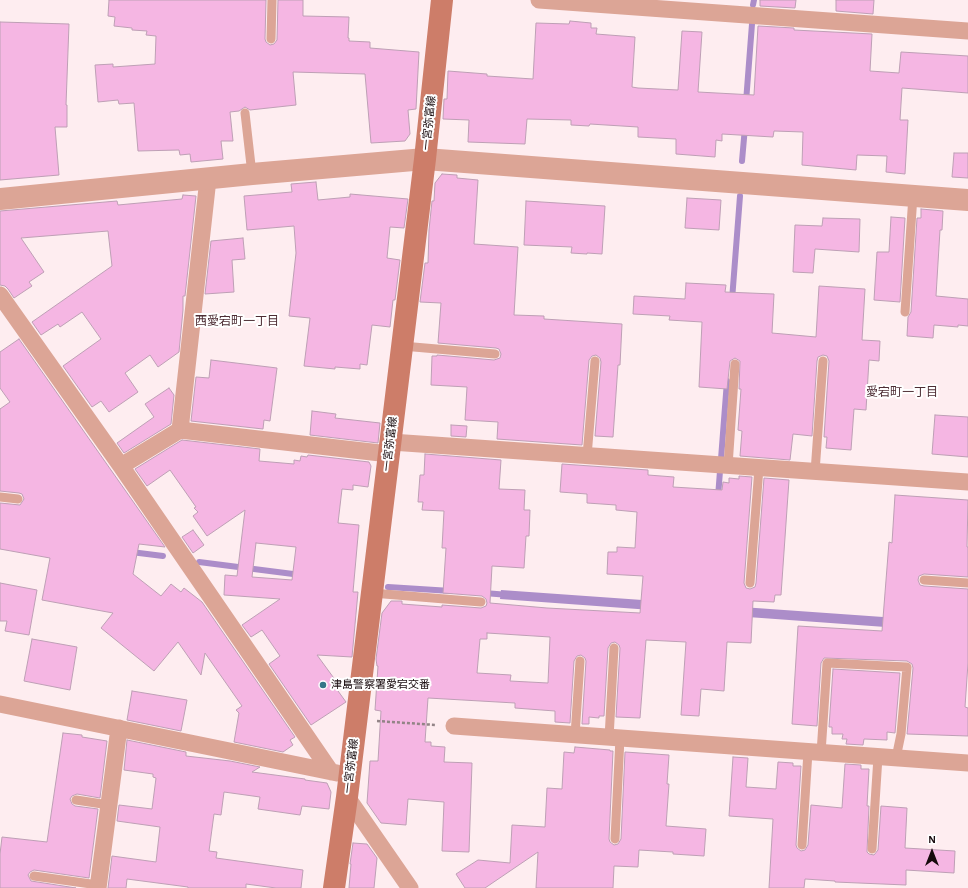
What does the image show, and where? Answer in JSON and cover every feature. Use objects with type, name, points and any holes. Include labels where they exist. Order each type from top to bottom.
[{"type":"main road","name":"一宮弥富線","points":[[334,888],[347,797],[340,774],[356,719],[425,159],[442,0]]},
{"type":"street","points":[[539,0],[968,32]]},
{"type":"street","points":[[0,199],[252,174],[425,159],[968,200]]},
{"type":"street","points":[[180,430],[208,179]]},
{"type":"street","points":[[0,295],[340,774]]},
{"type":"street","points":[[121,466],[180,430],[390,448],[587,456],[968,482]]},
{"type":"street","points":[[0,704],[340,774]]},
{"type":"street","points":[[454,726],[968,763]]},
{"type":"street","points":[[98,887],[119,728]]},
{"type":"street","points":[[347,797],[410,888]]},
{"type":"lane","points":[[271,39],[272,0]]},
{"type":"lane","points":[[245,114],[252,174]]},
{"type":"lane","points":[[904,312],[913,196]]},
{"type":"lane","points":[[402,346],[495,354]]},
{"type":"lane","points":[[587,456],[595,361]]},
{"type":"lane","points":[[816,472],[823,361]]},
{"type":"lane","points":[[728,466],[736,364]]},
{"type":"lane","points":[[750,583],[759,468]]},
{"type":"lane","points":[[0,497],[18,499]]},
{"type":"lane","points":[[924,580],[968,583]]},
{"type":"lane","points":[[372,593],[481,602]]},
{"type":"lane","points":[[614,648],[615,839]]},
{"type":"lane","points":[[575,735],[580,661]]},
{"type":"lane","points":[[802,845],[828,663],[907,667],[901,734],[896,758]]},
{"type":"lane","points":[[872,849],[878,757]]},
{"type":"lane","points":[[76,800],[109,805]]},
{"type":"lane","points":[[34,876],[98,887]]},
{"type":"path","points":[[356,719],[454,726]]},
{"type":"shaded area","points":[[501,590],[968,623],[968,633],[500,599]]},
{"type":"building","points":[[109,0],[266,0],[265,39],[270,45],[274,44],[277,40],[278,0],[303,0],[303,16],[349,17],[349,41],[370,42],[370,48],[419,52],[416,109],[408,110],[410,134],[405,141],[371,143],[365,74],[293,72],[296,105],[250,110],[245,107],[239,111],[230,112],[233,141],[221,141],[223,159],[191,162],[190,154],[180,155],[179,150],[138,151],[134,103],[119,104],[118,100],[98,102],[95,65],[113,64],[113,67],[155,64],[156,36],[146,35],[147,31],[132,30],[132,28],[114,26],[115,17],[108,16]]},
{"type":"building","points":[[760,0],[796,0],[795,8],[760,6]]},
{"type":"building","points":[[836,0],[874,0],[873,14],[836,11]]},
{"type":"building","points":[[570,21],[591,23],[591,28],[597,28],[596,34],[635,37],[632,87],[678,90],[682,31],[702,32],[698,92],[754,95],[758,26],[794,28],[794,30],[872,34],[870,71],[899,73],[901,52],[968,56],[968,93],[902,88],[900,120],[908,120],[905,174],[886,172],[887,156],[857,155],[856,170],[802,165],[803,132],[774,131],[773,137],[722,134],[722,141],[716,140],[715,157],[676,154],[676,139],[638,137],[638,127],[590,124],[589,126],[571,125],[571,120],[527,119],[525,144],[468,142],[469,120],[443,119],[444,99],[447,99],[448,71],[487,74],[487,76],[533,79],[536,23],[569,24]]},
{"type":"building","points":[[0,22],[69,24],[66,105],[67,127],[55,127],[59,175],[0,180]]},
{"type":"building","points":[[954,153],[968,153],[968,178],[952,177]]},
{"type":"building","points":[[442,174],[457,175],[457,178],[478,180],[474,244],[518,247],[514,315],[544,316],[544,319],[622,324],[620,365],[618,365],[613,437],[595,436],[601,362],[600,358],[596,355],[592,356],[589,360],[582,445],[497,439],[498,422],[465,420],[467,387],[431,385],[432,356],[437,355],[494,360],[500,358],[501,354],[499,349],[496,348],[438,343],[441,303],[420,302],[425,263],[428,263],[429,230],[432,201],[434,201],[435,183]]},
{"type":"building","points":[[316,182],[318,200],[350,197],[350,194],[408,199],[404,228],[390,227],[387,258],[400,260],[390,327],[372,325],[367,365],[360,364],[360,369],[335,367],[335,369],[304,366],[310,318],[289,316],[296,253],[294,226],[247,230],[244,196],[292,192],[291,184]]},
{"type":"building","points":[[183,195],[196,196],[185,296],[183,296],[179,352],[158,367],[150,355],[125,373],[138,392],[109,412],[101,401],[92,407],[63,366],[101,339],[82,312],[60,327],[58,324],[41,335],[32,322],[112,266],[108,231],[21,238],[44,272],[29,282],[32,286],[14,298],[5,286],[0,285],[0,211],[117,201],[118,205],[182,199]]},
{"type":"building","points":[[687,198],[721,200],[719,230],[685,228]]},
{"type":"building","points":[[526,201],[605,206],[602,254],[571,253],[572,247],[524,245]]},
{"type":"building","points":[[921,209],[943,211],[942,230],[940,230],[936,296],[968,299],[968,326],[958,325],[958,327],[934,325],[933,338],[907,336],[908,317],[911,312],[917,218],[921,218]]},
{"type":"building","points":[[891,217],[905,218],[900,302],[874,300],[877,252],[889,252]]},
{"type":"building","points":[[823,218],[860,219],[859,252],[815,249],[813,273],[793,272],[795,225],[822,226]]},
{"type":"building","points":[[243,238],[245,259],[232,260],[234,292],[205,294],[211,241]]},
{"type":"building","points":[[686,283],[726,285],[725,292],[774,294],[772,333],[816,337],[819,286],[865,289],[862,340],[880,341],[879,361],[869,360],[866,410],[854,409],[851,450],[826,448],[827,437],[824,437],[829,361],[827,356],[823,355],[818,357],[817,361],[812,436],[793,434],[790,460],[740,456],[742,431],[738,430],[741,389],[739,389],[740,361],[735,358],[730,361],[727,389],[699,387],[702,322],[669,320],[670,316],[633,314],[634,296],[685,299]]},
{"type":"building","points":[[19,339],[165,547],[139,544],[133,574],[161,596],[171,584],[181,592],[184,588],[202,602],[295,737],[290,740],[293,745],[283,752],[234,742],[239,713],[236,710],[242,706],[205,653],[201,675],[178,642],[154,671],[101,628],[113,613],[42,600],[50,558],[0,549],[0,503],[20,505],[24,499],[22,494],[19,493],[0,491],[0,409],[10,402],[0,388],[0,352]]},
{"type":"building","points":[[211,360],[277,368],[270,421],[264,420],[263,429],[191,421],[196,377],[209,378]]},
{"type":"building","points":[[169,388],[174,395],[171,424],[124,453],[117,443],[154,417],[145,404]]},
{"type":"building","points":[[312,411],[336,414],[335,418],[380,423],[378,443],[310,435]]},
{"type":"building","points":[[935,415],[968,417],[968,457],[932,454]]},
{"type":"building","points":[[451,425],[467,426],[466,437],[451,436]]},
{"type":"building","points":[[182,440],[260,449],[259,461],[294,464],[294,460],[300,461],[301,456],[307,457],[308,455],[369,462],[371,466],[368,487],[353,485],[353,490],[342,489],[338,523],[359,525],[353,592],[358,592],[352,657],[317,655],[336,681],[333,684],[346,702],[311,725],[269,664],[280,656],[262,630],[251,637],[242,625],[280,599],[224,595],[225,575],[237,576],[245,510],[207,536],[193,516],[198,512],[194,508],[196,507],[170,470],[147,486],[135,469]],"holes":[[[256,543],[296,547],[292,580],[252,577]]]},
{"type":"building","points":[[425,454],[501,460],[499,489],[525,490],[524,510],[530,510],[529,536],[526,536],[524,568],[492,566],[490,603],[640,613],[643,576],[607,574],[608,552],[617,552],[617,547],[635,548],[637,512],[616,510],[616,505],[587,503],[587,494],[560,492],[562,464],[648,470],[648,475],[674,477],[673,487],[722,490],[723,482],[729,483],[729,478],[739,479],[739,476],[752,477],[744,583],[746,588],[750,589],[755,587],[756,583],[764,478],[789,480],[781,595],[775,595],[774,602],[753,601],[751,643],[727,642],[724,691],[701,689],[699,716],[681,715],[686,642],[646,640],[640,718],[616,717],[620,648],[615,642],[611,643],[608,648],[604,716],[599,716],[599,718],[589,717],[589,724],[582,724],[586,661],[581,655],[577,656],[574,661],[570,723],[555,722],[555,711],[515,708],[515,703],[428,698],[425,742],[431,742],[431,746],[445,747],[444,762],[472,763],[469,852],[442,851],[444,802],[408,799],[406,825],[381,823],[367,803],[370,761],[378,761],[381,711],[375,710],[378,666],[376,659],[382,613],[391,601],[402,601],[402,604],[481,608],[486,606],[487,603],[486,599],[482,596],[443,593],[446,548],[442,548],[444,511],[422,510],[423,502],[418,502],[420,475],[424,475]],"holes":[[[487,633],[550,637],[548,683],[510,681],[511,675],[477,673],[480,639],[487,639]]]},
{"type":"building","points":[[895,495],[968,500],[968,577],[924,574],[919,576],[918,580],[920,585],[924,586],[968,589],[968,663],[965,707],[968,708],[968,736],[907,734],[913,668],[912,664],[907,661],[824,658],[821,663],[817,726],[792,724],[798,626],[882,631],[889,542],[892,543]]},
{"type":"building","points":[[193,530],[204,545],[193,553],[182,537]]},
{"type":"building","points":[[0,583],[37,590],[29,635],[5,631],[7,621],[0,621]]},
{"type":"building","points":[[32,639],[77,647],[70,690],[24,681]]},
{"type":"building","points":[[833,669],[900,673],[895,733],[887,732],[887,740],[864,739],[863,745],[846,744],[847,739],[842,739],[843,734],[832,734],[832,727],[829,727]]},
{"type":"building","points":[[132,691],[187,700],[181,731],[127,720]]},
{"type":"building","points":[[63,733],[82,735],[82,737],[107,741],[100,798],[77,794],[72,796],[70,799],[72,804],[75,806],[98,809],[89,878],[34,870],[28,875],[31,881],[76,888],[0,888],[0,854],[2,837],[47,842]]},
{"type":"building","points":[[127,740],[186,752],[186,756],[230,761],[260,767],[252,772],[327,783],[331,792],[329,809],[302,806],[300,815],[258,809],[260,797],[224,792],[221,815],[214,814],[209,851],[217,852],[216,858],[303,870],[301,888],[276,888],[246,884],[246,888],[188,888],[127,879],[126,888],[108,888],[112,856],[156,862],[160,827],[117,821],[119,805],[152,809],[156,778],[153,777],[153,774],[124,770]]},
{"type":"building","points":[[575,747],[613,751],[609,839],[614,845],[618,844],[621,839],[625,752],[669,755],[667,784],[669,784],[666,826],[706,829],[704,856],[639,850],[638,867],[614,866],[613,888],[536,888],[538,852],[485,888],[465,888],[456,874],[478,860],[510,863],[512,825],[545,827],[547,788],[562,789],[564,752],[574,753]]},
{"type":"building","points":[[733,757],[748,758],[746,787],[776,789],[778,762],[793,763],[793,766],[801,766],[796,845],[801,851],[805,850],[808,845],[811,805],[842,808],[845,764],[861,765],[861,769],[869,769],[867,852],[874,855],[878,850],[881,806],[907,808],[905,848],[955,851],[954,873],[906,870],[906,885],[835,882],[805,879],[804,888],[769,888],[773,819],[729,816]]},
{"type":"building","points":[[353,843],[367,844],[377,858],[374,888],[349,888]]},
{"type":"waterway","points":[[753,5],[754,0]]},
{"type":"waterway","points":[[746,102],[752,24]]},
{"type":"waterway","points":[[742,161],[745,127]]},
{"type":"waterway","points":[[732,300],[740,196]]},
{"type":"waterway","points":[[721,459],[727,381]]},
{"type":"waterway","points":[[718,497],[720,471]]},
{"type":"waterway","points":[[131,552],[163,556]]},
{"type":"waterway","points":[[199,562],[301,575]]},
{"type":"waterway","points":[[388,587],[451,591]]},
{"type":"waterway","points":[[484,593],[509,595]]},
{"type":"place","name":"津島警察署愛宕交番","points":[[323,685]]},
{"type":"district","name":"西愛宕町一丁目","points":[[237,321]]},
{"type":"district","name":"愛宕町一丁目","points":[[902,392]]}]
